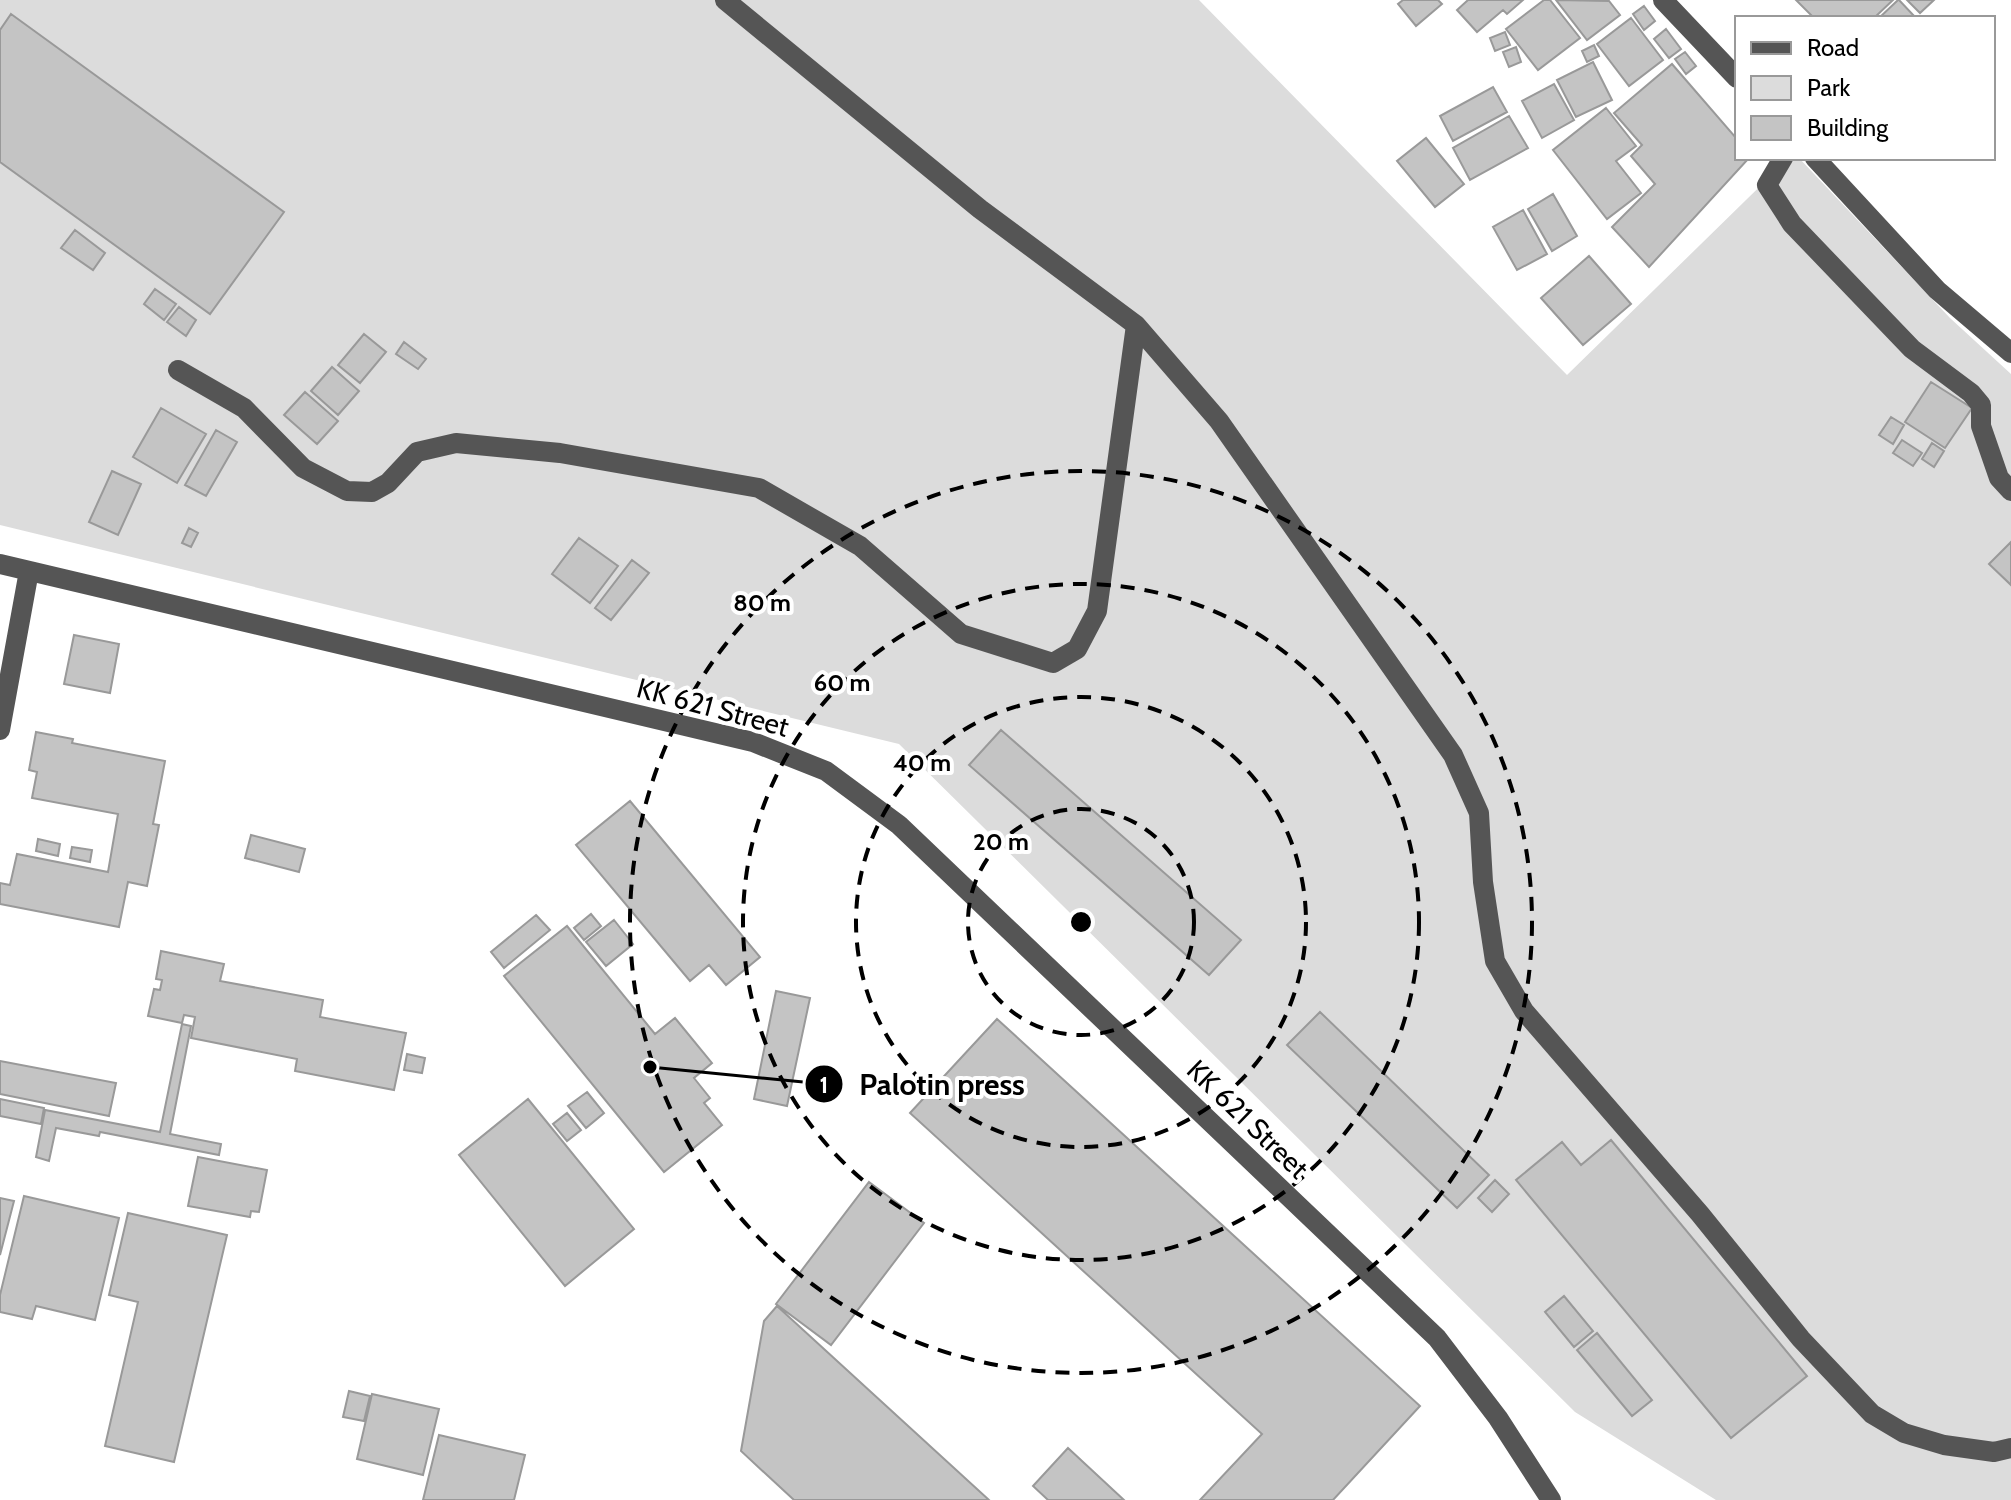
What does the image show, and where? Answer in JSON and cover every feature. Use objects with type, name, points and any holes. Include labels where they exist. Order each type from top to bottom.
[{"type":"street","points":[[725,0],[980,209],[1136,325],[1219,421],[1431,718],[1453,755],[1479,813],[1483,882],[1495,961],[1524,1011],[1700,1214],[1801,1339],[1872,1414],[1904,1433],[1944,1445],[1994,1452],[2011,1448]]},
{"type":"street","points":[[1663,0],[1735,76]]},
{"type":"street","points":[[1782,160],[1767,185],[1777,203],[1792,224],[1912,349],[1971,393],[1981,405],[1981,426],[1999,478],[2011,491]]},
{"type":"street","points":[[1817,160],[1937,290],[2011,353]]},
{"type":"street","points":[[178,370],[244,408],[303,468],[347,491],[372,492],[388,483],[417,452],[456,443],[560,453],[759,488],[860,546],[961,634],[1053,663],[1077,649],[1097,611],[1136,325]]},
{"type":"street","name":"KK 621 Street","points":[[0,564],[753,742],[826,771],[899,825],[1437,1338],[1498,1418],[1551,1500]]},
{"type":"street","points":[[0,730],[29,571]]},
{"type":"green space","points":[[0,0],[1199,0],[1567,375],[1787,160],[1801,160],[1950,318],[2011,374],[2011,1500],[1716,1500],[1575,1412],[899,744],[0,525]]},
{"type":"building","points":[[1403,0],[1438,0],[1442,4],[1416,26],[1398,4]]},
{"type":"building","points":[[1468,0],[1523,0],[1507,14],[1503,10],[1477,32],[1457,10]]},
{"type":"building","points":[[1544,0],[1550,0],[1580,38],[1538,70],[1506,29]]},
{"type":"building","points":[[1556,0],[1609,1],[1620,15],[1587,40]]},
{"type":"building","points":[[1796,0],[1893,0],[1876,16],[1812,16]]},
{"type":"building","points":[[1898,0],[1914,16],[1881,16]]},
{"type":"building","points":[[1907,0],[1934,0],[1920,13]]},
{"type":"building","points":[[1644,6],[1655,21],[1644,30],[1633,14]]},
{"type":"building","points":[[11,14],[284,212],[210,314],[0,162],[0,30]]},
{"type":"building","points":[[1631,18],[1663,60],[1629,86],[1597,44]]},
{"type":"building","points":[[1666,29],[1681,49],[1669,58],[1654,39]]},
{"type":"building","points":[[1505,32],[1510,45],[1495,51],[1490,38]]},
{"type":"building","points":[[1594,45],[1599,56],[1587,62],[1582,51]]},
{"type":"building","points":[[1516,47],[1521,62],[1509,67],[1503,52]]},
{"type":"building","points":[[1685,52],[1696,66],[1686,74],[1675,59]]},
{"type":"building","points":[[1593,62],[1612,100],[1576,117],[1557,80]]},
{"type":"building","points":[[1672,64],[1735,137],[1735,160],[1747,160],[1649,267],[1612,227],[1655,184],[1631,156],[1642,145],[1614,113]]},
{"type":"building","points":[[1554,84],[1574,120],[1542,138],[1522,101]]},
{"type":"building","points":[[1493,87],[1507,112],[1453,141],[1440,116]]},
{"type":"building","points":[[1606,108],[1636,146],[1616,161],[1641,193],[1607,219],[1553,150]]},
{"type":"building","points":[[1509,116],[1528,148],[1470,180],[1453,148]]},
{"type":"building","points":[[1426,138],[1464,184],[1435,207],[1397,161]]},
{"type":"building","points":[[1553,194],[1577,236],[1552,251],[1528,209]]},
{"type":"building","points":[[1523,210],[1547,254],[1517,270],[1493,227]]},
{"type":"building","points":[[75,230],[105,253],[93,270],[61,248]]},
{"type":"building","points":[[1589,256],[1631,304],[1583,345],[1541,298]]},
{"type":"building","points":[[155,289],[176,304],[164,320],[144,304]]},
{"type":"building","points":[[179,307],[196,320],[186,336],[167,322]]},
{"type":"building","points":[[364,334],[386,352],[360,383],[338,365]]},
{"type":"building","points":[[404,342],[426,359],[418,369],[396,354]]},
{"type":"building","points":[[332,367],[359,391],[338,415],[311,391]]},
{"type":"building","points":[[1931,382],[1972,408],[1945,448],[1905,422]]},
{"type":"building","points":[[305,392],[338,421],[317,444],[284,415]]},
{"type":"building","points":[[161,408],[206,434],[177,483],[133,457]]},
{"type":"building","points":[[1891,417],[1904,425],[1893,444],[1879,435]]},
{"type":"building","points":[[216,430],[237,442],[206,496],[185,485]]},
{"type":"building","points":[[1902,440],[1922,453],[1913,466],[1893,453]]},
{"type":"building","points":[[1932,443],[1944,451],[1934,467],[1922,459]]},
{"type":"building","points":[[112,471],[141,484],[118,535],[89,522]]},
{"type":"building","points":[[189,528],[198,533],[191,547],[182,543]]},
{"type":"building","points":[[579,538],[618,566],[590,603],[552,574]]},
{"type":"building","points":[[2011,542],[2011,585],[1989,564]]},
{"type":"building","points":[[632,560],[649,573],[611,620],[595,608]]},
{"type":"building","points":[[74,635],[119,644],[110,693],[64,684]]},
{"type":"building","points":[[1001,730],[1241,940],[1209,975],[969,765]]},
{"type":"building","points":[[36,732],[73,739],[72,743],[165,761],[153,824],[159,825],[147,886],[128,882],[119,927],[0,904],[0,883],[10,885],[17,854],[108,872],[118,814],[32,798],[37,772],[29,770]]},
{"type":"building","points":[[630,801],[760,957],[726,985],[709,965],[690,981],[576,845]]},
{"type":"building","points":[[251,835],[305,849],[299,872],[245,858]]},
{"type":"building","points":[[38,839],[60,844],[58,856],[36,851]]},
{"type":"building","points":[[72,847],[92,850],[90,862],[70,858]]},
{"type":"building","points":[[591,914],[601,926],[584,940],[574,928]]},
{"type":"building","points":[[536,915],[550,930],[504,968],[491,952]]},
{"type":"building","points":[[614,920],[633,944],[606,966],[586,942]]},
{"type":"building","points":[[567,926],[655,1034],[675,1018],[712,1063],[694,1078],[710,1098],[704,1103],[722,1125],[664,1172],[504,976]]},
{"type":"building","points":[[161,951],[224,964],[220,981],[323,1000],[320,1017],[406,1033],[394,1090],[295,1071],[297,1059],[191,1038],[195,1017],[184,1015],[182,1023],[148,1016],[154,989],[160,990],[162,980],[156,979]]},
{"type":"building","points":[[776,991],[810,998],[787,1106],[754,1099]]},
{"type":"building","points":[[1320,1012],[1489,1175],[1457,1208],[1287,1045]]},
{"type":"building","points":[[997,1019],[1420,1406],[1333,1500],[1200,1500],[1262,1434],[910,1113]]},
{"type":"building","points":[[182,1024],[191,1026],[170,1134],[221,1144],[219,1155],[100,1132],[99,1136],[56,1128],[49,1161],[36,1157],[45,1110],[160,1132]]},
{"type":"building","points":[[407,1054],[425,1058],[422,1073],[404,1070]]},
{"type":"building","points":[[0,1061],[116,1083],[109,1116],[0,1094]]},
{"type":"building","points":[[587,1092],[604,1113],[586,1128],[568,1106]]},
{"type":"building","points":[[0,1099],[44,1108],[41,1124],[0,1116]]},
{"type":"building","points":[[528,1099],[634,1229],[565,1286],[459,1155]]},
{"type":"building","points":[[567,1113],[581,1130],[567,1141],[553,1124]]},
{"type":"building","points":[[1611,1140],[1807,1376],[1731,1438],[1516,1180],[1562,1142],[1581,1165]]},
{"type":"building","points":[[198,1157],[267,1170],[259,1212],[251,1211],[250,1217],[188,1206]]},
{"type":"building","points":[[1495,1180],[1509,1194],[1492,1212],[1478,1198]]},
{"type":"building","points":[[869,1182],[924,1223],[831,1345],[776,1304]]},
{"type":"building","points":[[24,1196],[119,1218],[95,1320],[36,1306],[32,1319],[0,1312],[0,1295]]},
{"type":"building","points":[[0,1198],[14,1201],[0,1255]]},
{"type":"building","points":[[128,1213],[227,1235],[174,1462],[105,1446],[138,1302],[109,1295]]},
{"type":"building","points":[[1564,1296],[1593,1331],[1574,1347],[1545,1312]]},
{"type":"building","points":[[777,1306],[989,1500],[794,1500],[741,1451],[764,1321]]},
{"type":"building","points":[[1597,1333],[1652,1400],[1632,1416],[1577,1350]]},
{"type":"building","points":[[349,1391],[370,1396],[364,1421],[343,1417]]},
{"type":"building","points":[[372,1394],[439,1409],[423,1475],[357,1459]]},
{"type":"building","points":[[439,1435],[525,1455],[514,1500],[423,1500]]},
{"type":"building","points":[[1068,1448],[1124,1500],[1048,1500],[1033,1486]]},
{"type":"place","name":"Palotin press","points":[[650,1067]]}]
